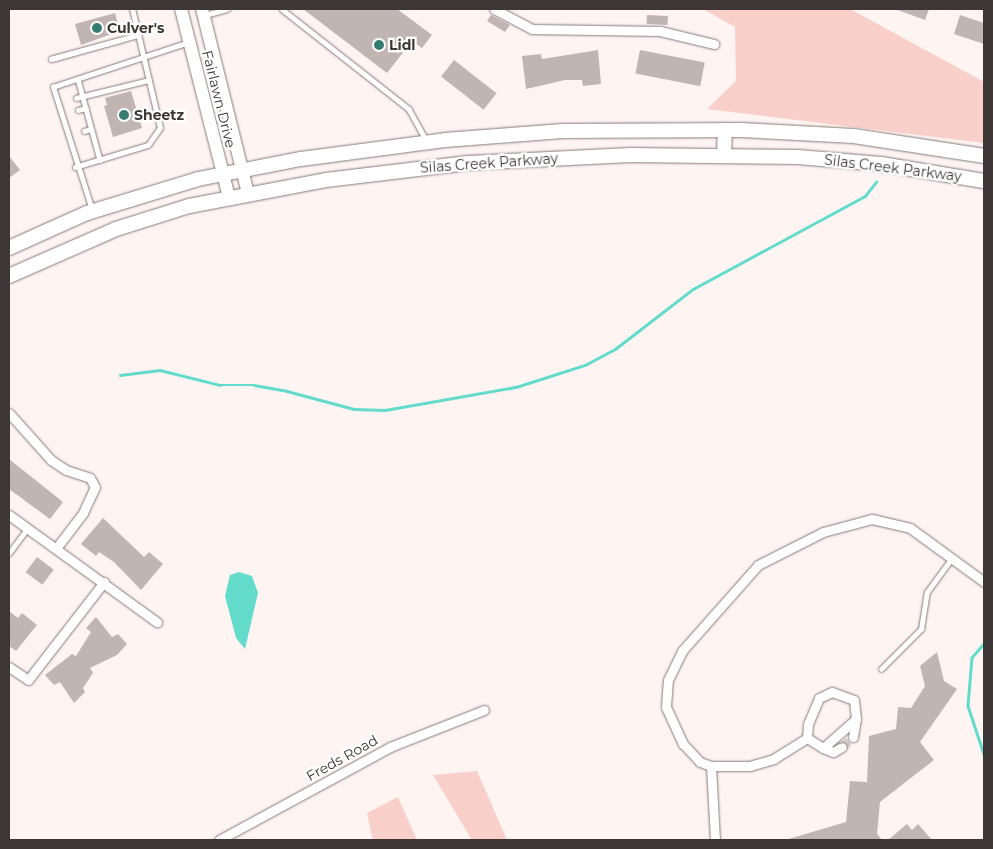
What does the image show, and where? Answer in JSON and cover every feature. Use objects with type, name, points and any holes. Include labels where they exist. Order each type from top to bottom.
[{"type":"main road","name":"Fairlawn Drive","points":[[181,9],[228,197]]},
{"type":"main road","name":"Fairlawn Drive","points":[[203,12],[244,168],[248,193]]},
{"type":"main road","name":"Silas Creek Parkway","points":[[9,248],[92,212],[222,173],[244,168],[427,142],[563,132],[725,130],[854,136],[984,156]]},
{"type":"main road","points":[[724,154],[725,130]]},
{"type":"main road","name":"Silas Creek Parkway","points":[[9,276],[116,229],[228,197],[326,180],[468,163],[550,157],[724,154],[881,164],[984,181]]},
{"type":"street","points":[[494,9],[532,29],[660,31],[714,44]]},
{"type":"street","points":[[9,413],[51,460],[66,470],[90,478],[95,488],[83,513],[57,547]]},
{"type":"street","points":[[9,515],[57,547],[157,622]]},
{"type":"street","points":[[853,737],[856,719],[854,700],[848,695],[825,693],[813,707],[807,738],[774,759],[750,766],[711,766],[700,762],[673,728],[666,707],[668,680],[682,651],[758,565],[823,532],[872,519],[910,528],[984,582]]},
{"type":"street","points":[[9,667],[28,680],[104,582]]},
{"type":"street","name":"Freds Road","points":[[219,840],[390,747],[484,710]]},
{"type":"street","points":[[823,748],[856,719]]},
{"type":"street","points":[[807,738],[833,752],[842,747]]},
{"type":"street","points":[[711,766],[715,840]]},
{"type":"lane","points":[[75,167],[148,145],[160,128],[132,9]]},
{"type":"lane","points":[[203,12],[227,9]]},
{"type":"lane","points":[[282,9],[409,109],[427,142]]},
{"type":"lane","points":[[51,59],[138,35]]},
{"type":"lane","points":[[92,212],[75,167],[72,146],[61,103],[54,87],[190,42]]},
{"type":"lane","points":[[78,79],[100,160]]},
{"type":"lane","points":[[76,98],[149,80]]},
{"type":"lane","points":[[78,110],[86,108]]},
{"type":"lane","points":[[81,120],[88,118]]},
{"type":"lane","points":[[84,131],[91,129]]},
{"type":"lane","points":[[87,142],[94,140]]},
{"type":"lane","points":[[9,553],[28,528]]},
{"type":"lane","points":[[881,669],[921,629],[927,592],[952,558]]},
{"type":"shaded area","points":[[703,9],[850,9],[984,82],[984,143],[707,109],[736,81],[735,27]]},
{"type":"shaded area","points":[[477,771],[507,840],[472,840],[433,775]]},
{"type":"shaded area","points":[[398,797],[417,840],[373,840],[367,813]]},
{"type":"water","points":[[239,572],[252,576],[258,593],[245,649],[236,638],[225,596],[230,575]]},
{"type":"building","name":"Lidl","points":[[303,9],[397,9],[432,35],[422,48],[412,41],[387,73]]},
{"type":"building","points":[[895,9],[929,9],[925,20]]},
{"type":"building","name":"Culver's","points":[[115,13],[120,31],[81,45],[75,24]]},
{"type":"building","points":[[491,15],[510,25],[505,32],[487,21]]},
{"type":"building","points":[[647,15],[668,16],[668,25],[647,24]]},
{"type":"building","points":[[960,15],[984,23],[984,44],[954,34]]},
{"type":"building","points":[[598,50],[601,84],[583,86],[582,80],[565,80],[526,89],[522,56],[541,54],[542,59]]},
{"type":"building","points":[[640,50],[705,63],[700,86],[635,74]]},
{"type":"building","points":[[454,60],[497,93],[484,110],[441,77]]},
{"type":"building","points":[[131,91],[142,128],[113,137],[104,106],[107,105],[105,98]]},
{"type":"building","points":[[9,156],[20,170],[9,178]]},
{"type":"building","points":[[9,459],[63,502],[50,519],[9,489]]},
{"type":"building","points":[[103,518],[144,557],[149,552],[163,564],[141,590],[114,562],[99,552],[96,556],[81,544]]},
{"type":"building","points":[[37,557],[54,570],[42,585],[26,572]]},
{"type":"building","points":[[9,611],[18,618],[22,613],[37,625],[16,651],[9,646]]},
{"type":"building","points":[[96,617],[112,637],[118,634],[127,644],[117,655],[90,668],[93,673],[83,688],[85,692],[74,703],[60,682],[54,685],[45,675],[72,654],[76,656],[91,632],[86,628]]},
{"type":"building","points":[[937,652],[944,681],[957,689],[920,742],[934,760],[880,802],[877,834],[882,840],[785,840],[846,822],[850,781],[867,782],[869,736],[896,729],[898,707],[911,708],[925,686],[920,666]]},
{"type":"building","points":[[907,824],[912,830],[918,824],[932,840],[888,840]]},
{"type":"waterway","points":[[120,375],[160,370],[220,385],[254,385],[287,391],[354,409],[385,410],[516,387],[585,365],[615,349],[693,289],[865,196],[876,182]]},
{"type":"waterway","points":[[984,644],[972,658],[968,706],[984,754]]},
{"type":"tunnel","points":[[842,747],[853,737]]},
{"type":"place","name":"Culver's","points":[[97,28]]},
{"type":"place","name":"Lidl","points":[[379,45]]},
{"type":"place","name":"Sheetz","points":[[124,115]]}]
